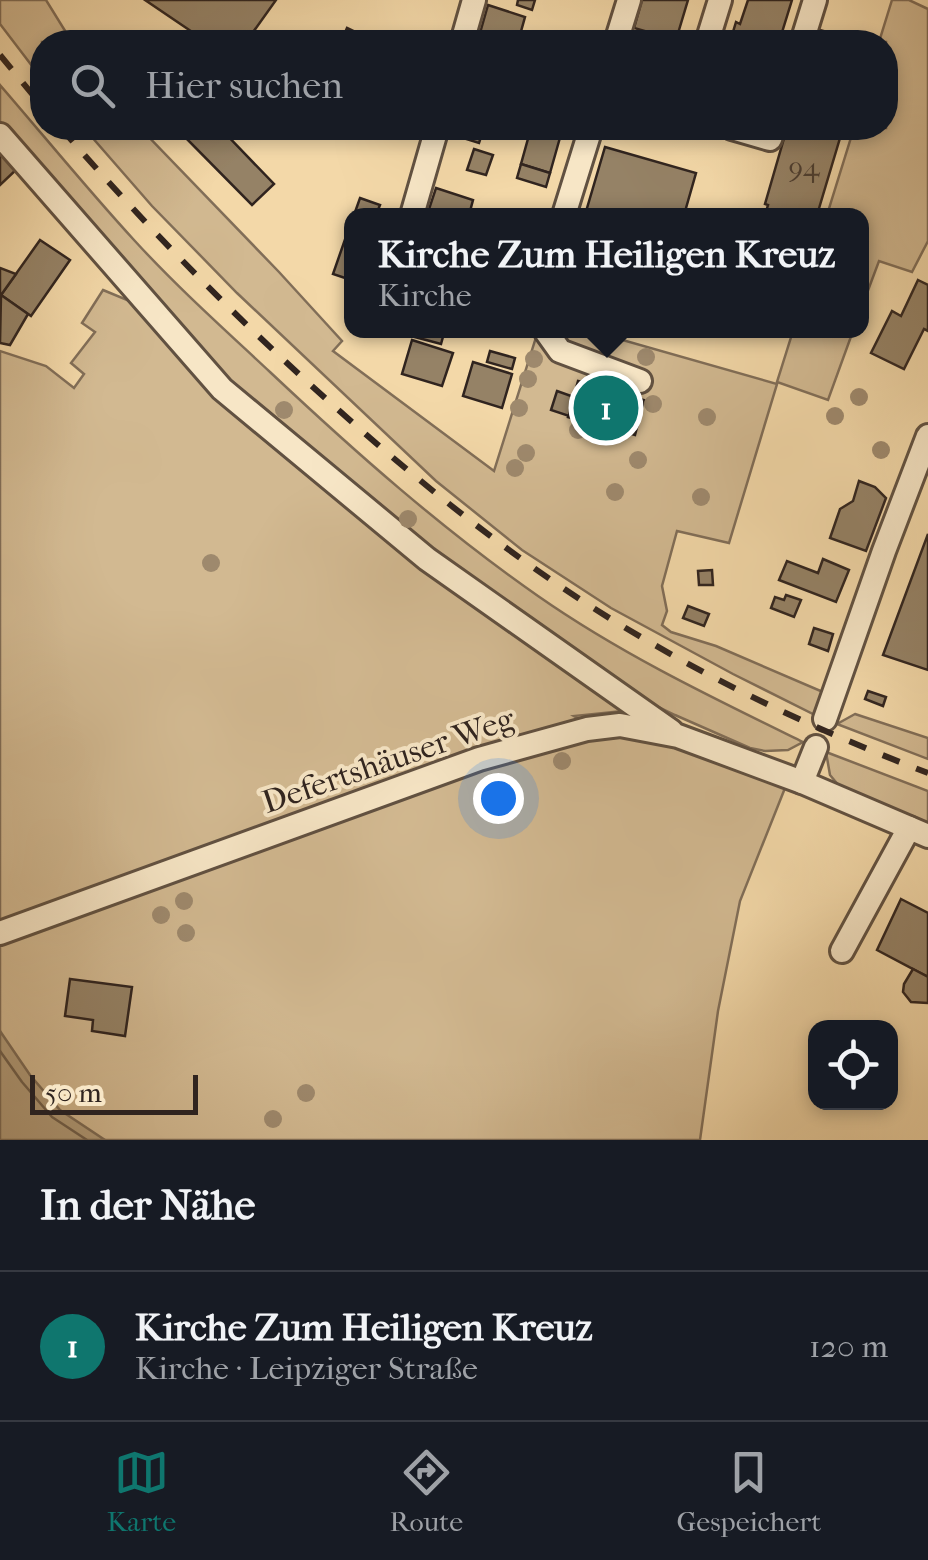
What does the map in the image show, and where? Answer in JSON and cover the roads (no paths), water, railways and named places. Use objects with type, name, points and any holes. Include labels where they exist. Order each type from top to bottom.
[{"type":"street","points":[[465,30],[474,0]]},
{"type":"street","points":[[620,30],[629,0]]},
{"type":"street","points":[[711,30],[720,0]]},
{"type":"street","points":[[806,30],[815,0]]},
{"type":"street","points":[[0,136],[222,389],[427,559],[678,736]]},
{"type":"street","points":[[414,208],[434,140]]},
{"type":"street","points":[[566,208],[587,140]]},
{"type":"street","points":[[551,338],[560,351],[640,382]]},
{"type":"street","points":[[825,718],[928,436]]},
{"type":"street","name":"Defertshäuser Weg","points":[[2,933],[480,759],[586,729],[620,725],[678,736],[802,782],[919,832]]},
{"type":"street","points":[[802,782],[816,747]]},
{"type":"street","points":[[842,951],[919,832]]},
{"type":"water","points":[[0,1031],[60,1110],[105,1140],[0,1140]]},
{"type":"railway","points":[[0,55],[30,91]]},
{"type":"railway","points":[[72,140],[174,252],[294,369],[409,472],[510,551],[580,600],[686,663],[823,730],[928,773]]},
{"type":"place","name":"Kirche Zum Heiligen Kreuz","points":[[606,408]]}]
